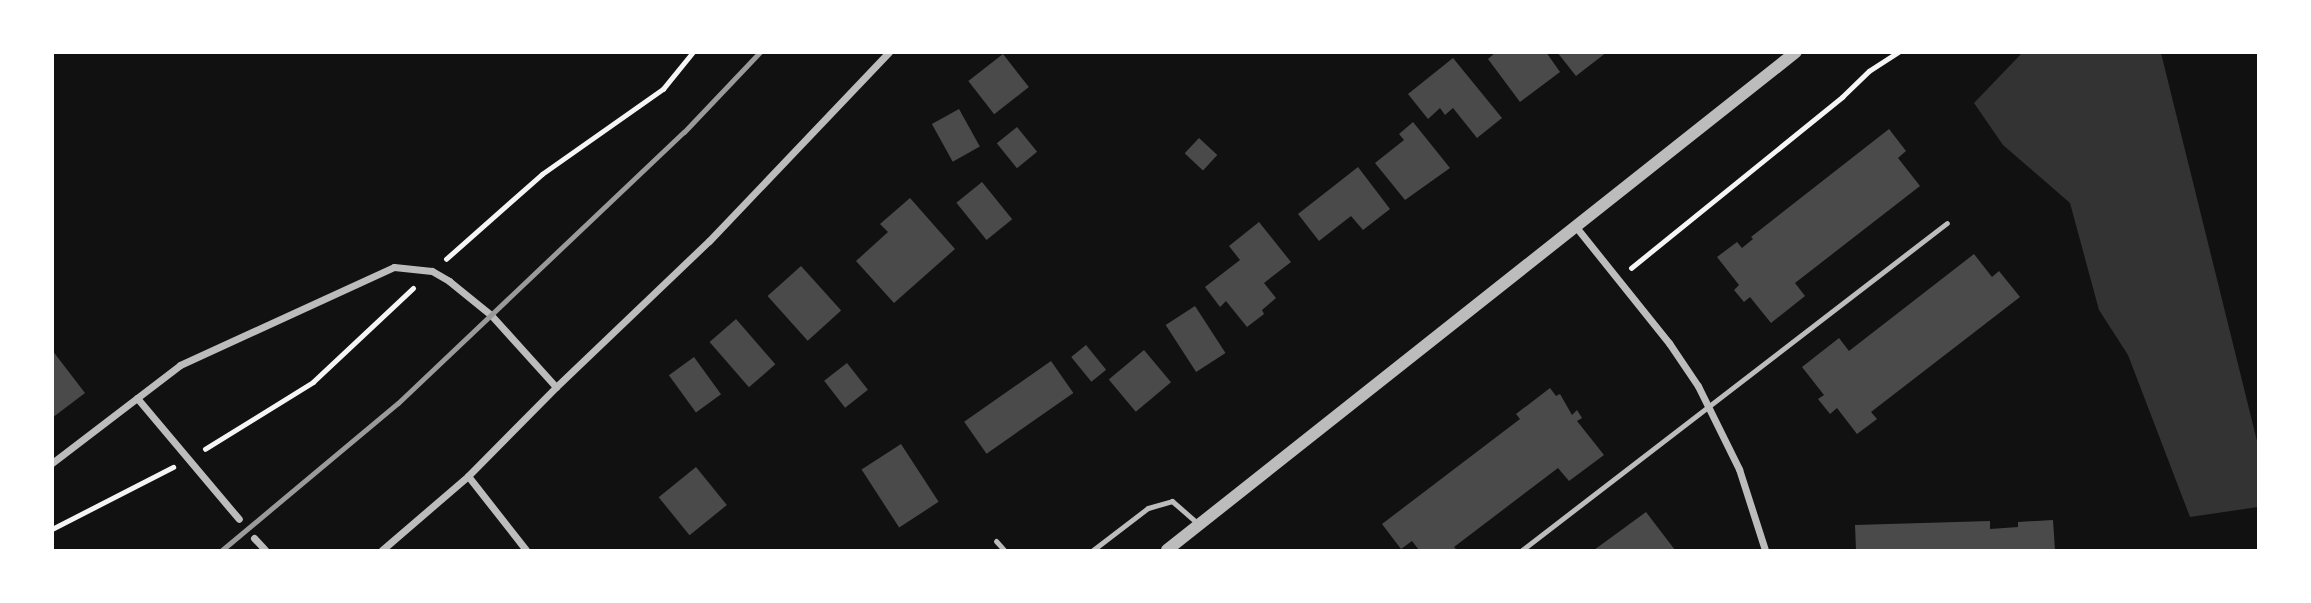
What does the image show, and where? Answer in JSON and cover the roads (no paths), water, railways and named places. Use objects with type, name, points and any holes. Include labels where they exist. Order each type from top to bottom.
[{"type":"street","points":[[382,551],[468,476],[556,387],[709,241],[889,52]]},
{"type":"street","points":[[1167,551],[1796,52]]},
{"type":"street","points":[[1576,227],[1669,344],[1709,406],[1740,469],[1765,551]]},
{"type":"street","points":[[52,463],[180,365],[394,267],[432,271],[449,281],[491,316],[556,387]]},
{"type":"street","points":[[137,398],[239,519]]},
{"type":"street","points":[[468,476],[526,551]]},
{"type":"street","points":[[254,538],[265,551]]},
{"type":"lane","points":[[1522,551],[1947,223]]},
{"type":"lane","points":[[1093,551],[1148,508],[1172,501],[1200,524]]},
{"type":"lane","points":[[996,541],[1004,551]]},
{"type":"railway","points":[[222,550],[398,403],[684,132],[760,52]]}]
